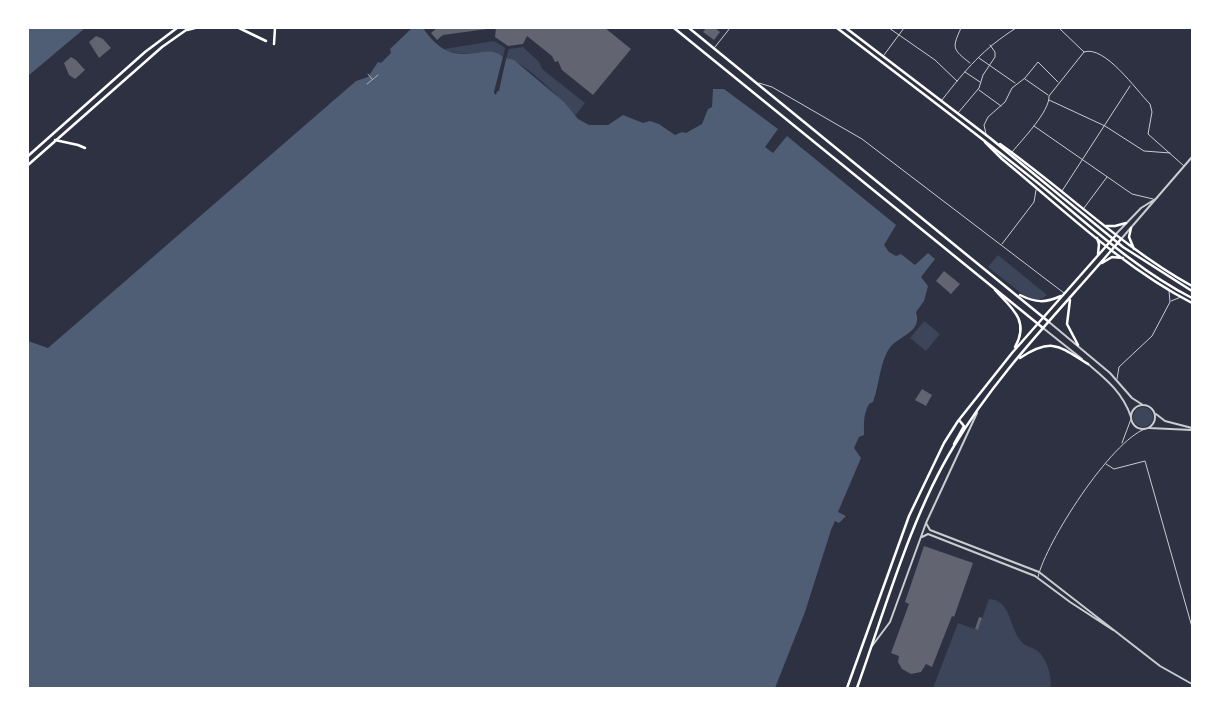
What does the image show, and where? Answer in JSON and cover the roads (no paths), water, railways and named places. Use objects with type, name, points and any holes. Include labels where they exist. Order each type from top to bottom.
[{"type":"main road","points":[[28,156],[145,52],[177,28]]},
{"type":"main road","points":[[28,165],[177,35],[188,28]]},
{"type":"main road","points":[[177,35],[195,28]]},
{"type":"main road","points":[[239,28],[266,41]]},
{"type":"main road","points":[[274,28],[274,44]]},
{"type":"main road","points":[[674,28],[1043,328]]},
{"type":"main road","points":[[689,28],[1049,322]]},
{"type":"main road","points":[[837,28],[1120,251],[1156,278],[1192,298]]},
{"type":"main road","points":[[846,28],[987,135],[1123,247],[1192,291]]},
{"type":"main road","points":[[990,138],[1062,191],[1135,250],[1192,286]]},
{"type":"main road","points":[[55,140],[78,144],[85,148]]},
{"type":"main road","points":[[984,142],[1112,249],[1168,290],[1192,303]]},
{"type":"main road","points":[[1104,225],[1111,227],[1126,223]]},
{"type":"main road","points":[[1131,228],[1129,238],[1135,250]]},
{"type":"main road","points":[[1094,234],[1099,247],[1095,258]]},
{"type":"main road","points":[[847,688],[909,516],[934,461],[959,420],[1012,353],[1116,235]]},
{"type":"main road","points":[[857,688],[918,517],[954,445],[978,410],[1017,360],[1121,239]]},
{"type":"main road","points":[[1099,265],[1112,257],[1124,258]]},
{"type":"main road","points":[[989,284],[1016,312],[1020,322],[1020,338],[1012,353]]},
{"type":"main road","points":[[1014,292],[1032,301],[1041,303],[1063,294]]},
{"type":"main road","points":[[1070,299],[1067,324],[1078,345]]},
{"type":"main road","points":[[1017,360],[1036,348],[1050,344],[1060,347],[1088,364]]},
{"type":"main road","points":[[954,445],[955,438],[964,426],[959,420]]},
{"type":"street","points":[[715,48],[730,28]]},
{"type":"street","points":[[889,28],[935,60],[957,81]]},
{"type":"street","points":[[884,56],[904,28]]},
{"type":"street","points":[[961,28],[954,43],[955,49],[971,64]]},
{"type":"street","points":[[942,101],[964,71],[990,44],[1016,28]]},
{"type":"street","points":[[1059,28],[1084,52]]},
{"type":"street","points":[[958,113],[978,90],[983,75],[995,55],[990,44]]},
{"type":"street","points":[[1012,153],[1034,126],[1058,82],[1084,52],[1091,50],[1113,63],[1152,108],[1148,134],[1171,153],[1184,167]]},
{"type":"street","points":[[978,58],[1016,84]]},
{"type":"street","points":[[987,135],[984,125],[990,114],[1001,106],[1016,84],[1038,62],[1058,82]]},
{"type":"street","points":[[964,71],[981,83]]},
{"type":"street","points":[[1024,78],[1049,96]]},
{"type":"street","points":[[758,83],[772,88],[862,139],[1063,294]]},
{"type":"street","points":[[1062,191],[1084,160],[1131,85]]},
{"type":"street","points":[[978,90],[1001,106]]},
{"type":"street","points":[[1049,100],[1105,126],[1144,152],[1171,153]]},
{"type":"street","points":[[976,127],[984,125]]},
{"type":"street","points":[[1034,126],[1134,196],[1156,199]]},
{"type":"street","points":[[1121,239],[1192,157]]},
{"type":"street","points":[[1084,208],[1107,177]]},
{"type":"street","points":[[1001,245],[1036,199],[1037,193],[1034,185]]},
{"type":"street","points":[[1116,235],[1126,223],[1156,199]]},
{"type":"street","points":[[1168,290],[1170,302]]},
{"type":"street","points":[[1117,380],[1119,367],[1149,341],[1170,302],[1181,297]]},
{"type":"street","points":[[1049,322],[1117,380],[1132,398],[1150,406],[1165,421],[1192,429]]},
{"type":"street","points":[[1043,328],[1114,386],[1124,399],[1137,428],[1145,429]]},
{"type":"street","points":[[1038,578],[1039,572],[1067,517],[1120,446],[1129,430],[1135,408],[1142,404]]},
{"type":"street","points":[[872,646],[890,622],[926,523],[978,410]]},
{"type":"street","points":[[1149,428],[1156,419],[1154,412]]},
{"type":"street","points":[[1120,446],[1133,434],[1149,428],[1192,429]]},
{"type":"street","points":[[1106,464],[1114,468],[1145,461],[1192,627]]},
{"type":"street","points":[[926,523],[930,530],[1039,572],[1160,666],[1192,684]]},
{"type":"street","points":[[922,537],[928,534],[1038,578],[1070,602],[1118,633]]}]
